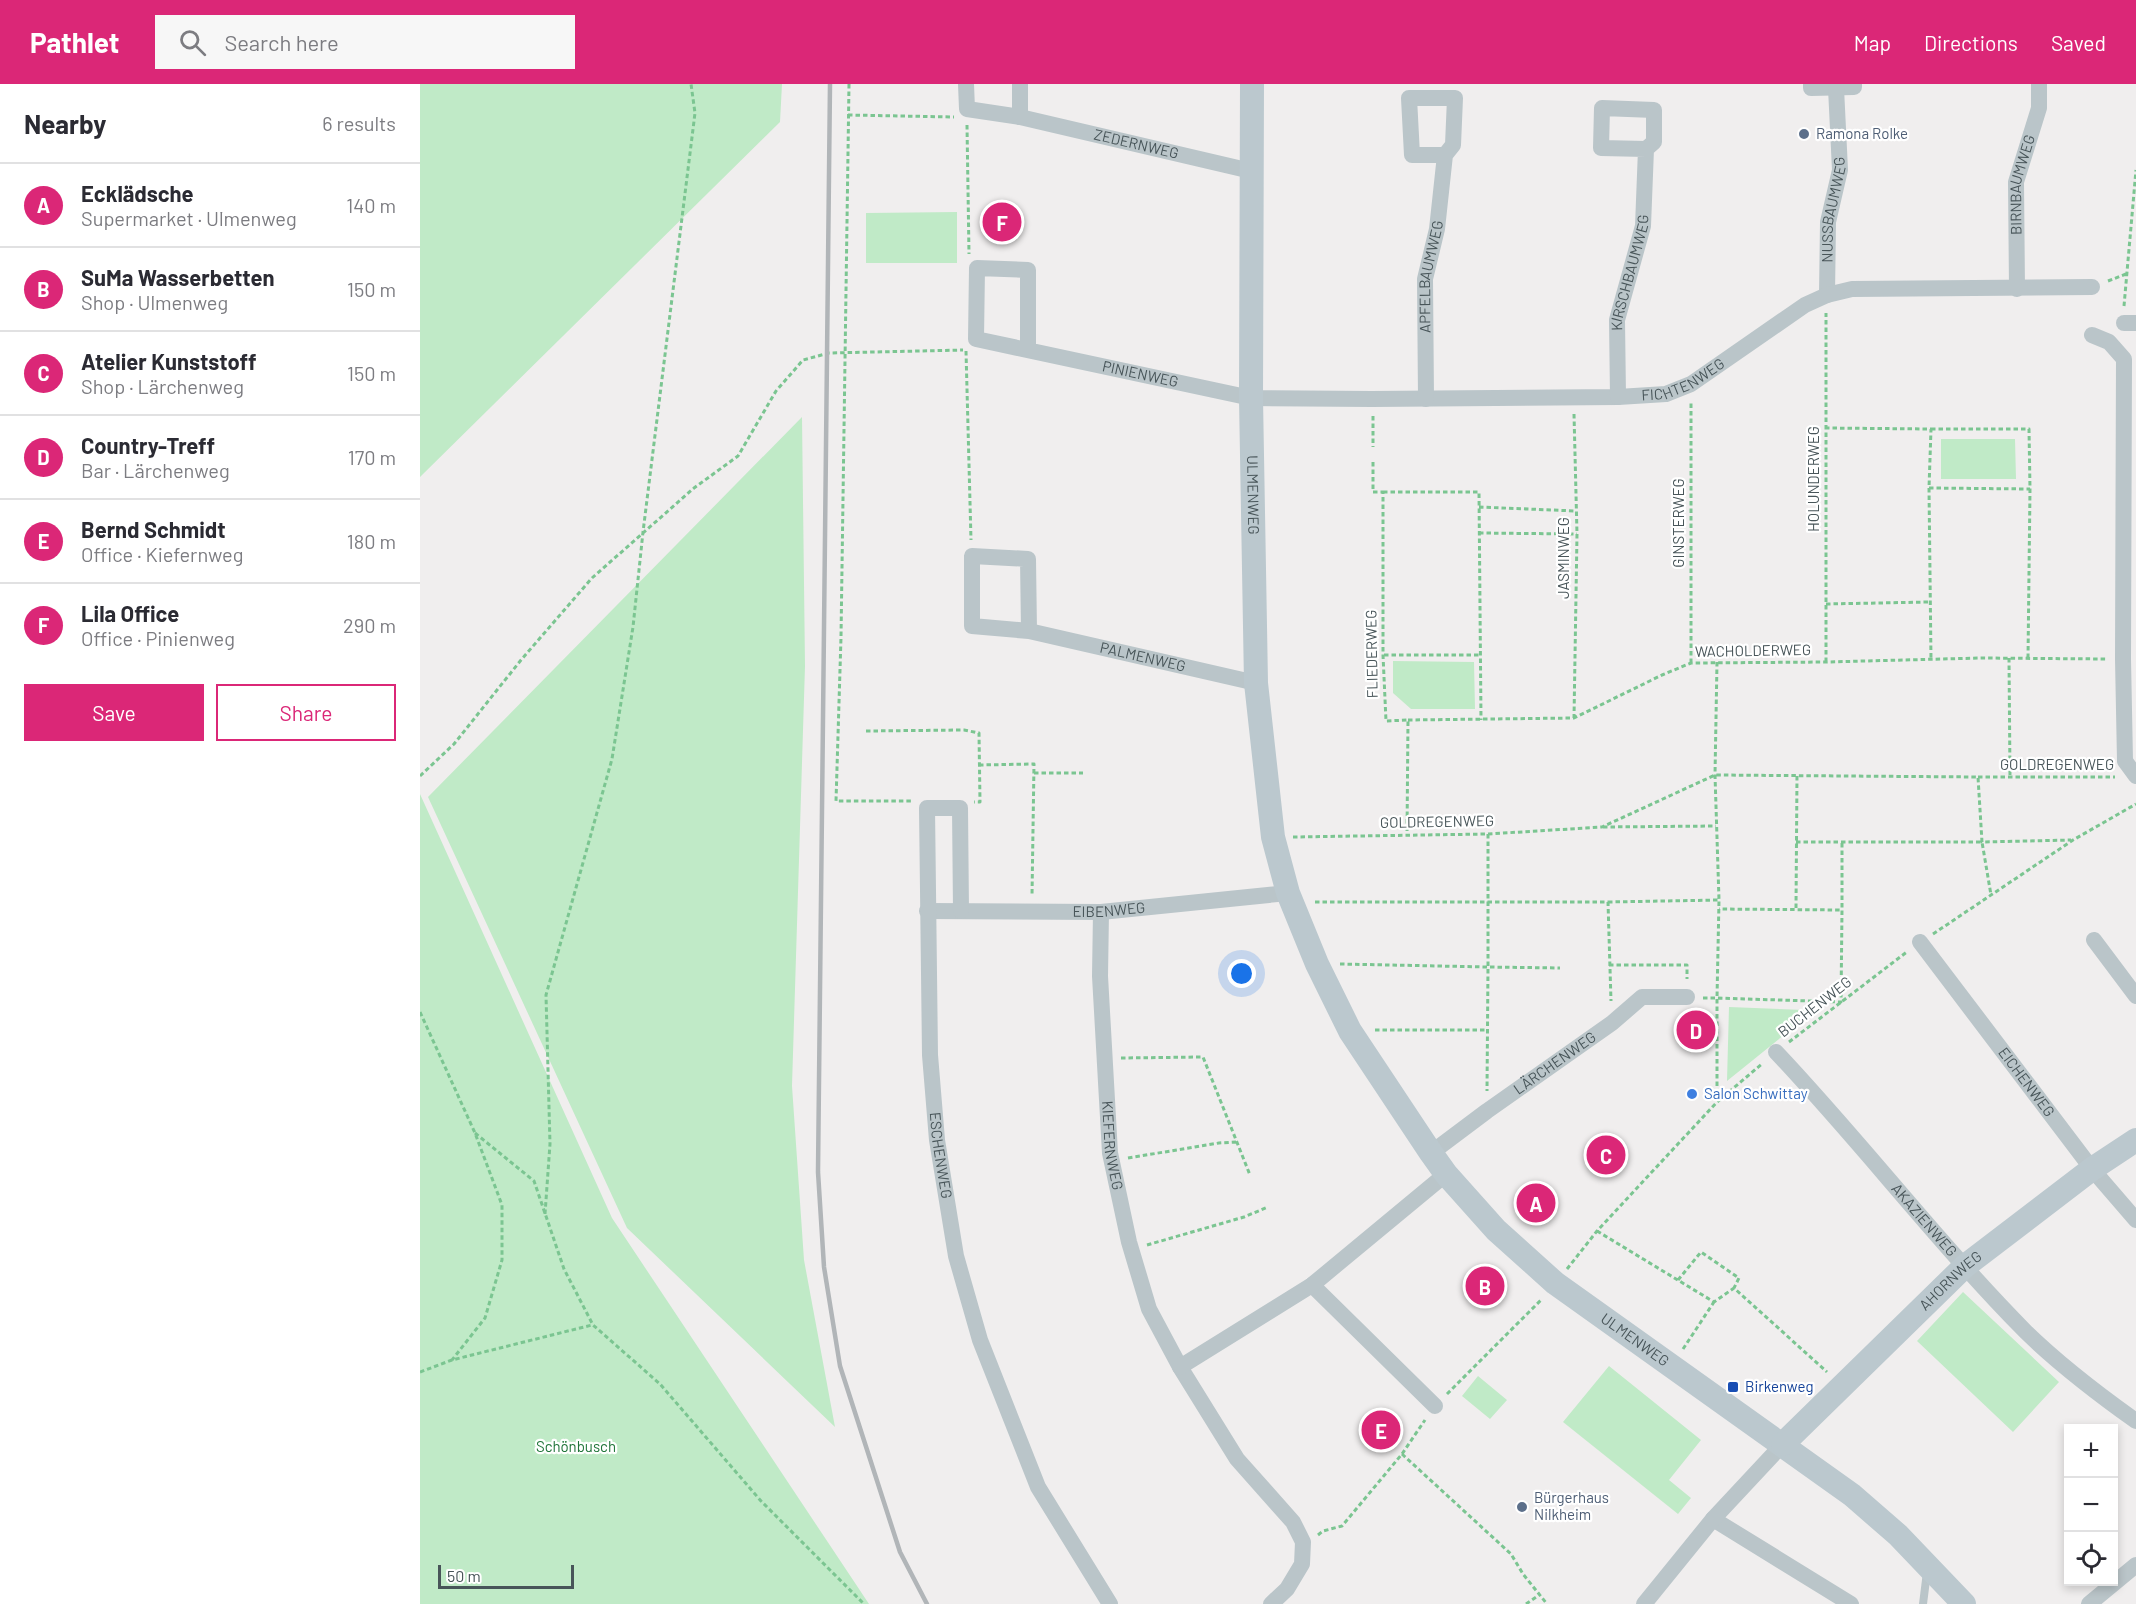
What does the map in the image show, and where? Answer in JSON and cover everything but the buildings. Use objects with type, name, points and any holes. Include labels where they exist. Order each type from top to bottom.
[{"type":"street","points":[[966,84],[967,113]]},
{"type":"street","points":[[1020,84],[1020,117]]},
{"type":"street","name":"ULMENWEG","points":[[1252,84],[1251,398],[1256,683],[1273,837],[1290,898],[1317,964],[1350,1031],[1431,1153],[1446,1174],[1496,1230],[1555,1283],[1852,1495],[1928,1565],[1964,1604]]},
{"type":"street","points":[[1811,84],[1811,88],[1854,87],[1854,84]]},
{"type":"street","name":"BIRNBAUMWEG","points":[[2017,288],[2016,182],[2038,108],[2039,84]]},
{"type":"street","name":"NUSSBAUMWEG","points":[[1827,295],[1828,222],[1840,170],[1836,88]]},
{"type":"street","name":"ZEDERNWEG","points":[[967,113],[1020,117],[1251,171]]},
{"type":"street","name":"KIRSCHBAUMWEG","points":[[1618,397],[1617,320],[1643,226],[1646,149]]},
{"type":"street","name":"APFELBAUMWEG","points":[[1426,399],[1425,279],[1437,229],[1445,155]]},
{"type":"street","points":[[971,344],[976,268],[1028,270],[1028,350]]},
{"type":"street","name":"FICHTENWEG","points":[[1251,398],[1574,398],[1666,394],[1691,384],[1805,305],[1827,295],[1852,289],[2092,287]]},
{"type":"street","points":[[2092,335],[2109,342],[2124,359],[2123,659],[2125,761],[2130,777]]},
{"type":"street","name":"PINIENWEG","points":[[971,344],[1028,350],[1251,398]]},
{"type":"street","points":[[972,556],[1028,559],[1029,631]]},
{"type":"street","name":"PALMENWEG","points":[[972,556],[972,626],[1029,631],[1256,683]]},
{"type":"street","points":[[927,808],[960,808],[961,911]]},
{"type":"street","name":"ESCHENWEG","points":[[927,808],[930,1055],[937,1140],[956,1256],[980,1340],[1038,1487],[1110,1604]]},
{"type":"street","name":"EIBENWEG","points":[[927,911],[1101,912],[1290,898]]},
{"type":"street","name":"KIEFERNWEG","points":[[1101,912],[1100,976],[1111,1161],[1132,1250],[1149,1309],[1180,1367],[1237,1459],[1293,1522],[1303,1542],[1302,1564],[1287,1589],[1271,1604]]},
{"type":"street","points":[[2094,940],[2136,996]]},
{"type":"street","name":"EICHENWEG","points":[[1920,942],[2092,1169],[2136,1220]]},
{"type":"street","name":"LÄRCHENWEG","points":[[1431,1153],[1612,1023],[1642,997],[1687,997]]},
{"type":"street","name":"AKAZIENWEG","points":[[1776,1052],[1965,1266],[2036,1340],[2084,1384],[2136,1421]]},
{"type":"street","name":"AHORNWEG","points":[[1783,1444],[1965,1266],[2092,1169],[2136,1140]]},
{"type":"street","points":[[1180,1367],[1312,1285],[1446,1174]]},
{"type":"street","points":[[1312,1285],[1435,1406]]},
{"type":"street","points":[[1644,1604],[1713,1519],[1783,1444]]},
{"type":"street","points":[[1713,1519],[1851,1604]]},
{"type":"street","points":[[2089,1604],[2136,1565]]},
{"type":"lane","points":[[1923,1604],[1928,1565]]},
{"type":"path","points":[[545,1214],[550,1144],[546,995],[612,759],[633,627],[695,113],[691,84]]},
{"type":"path","points":[[849,84],[841,637],[836,801],[912,801],[927,808]]},
{"type":"path","points":[[848,115],[967,113],[969,256],[976,268]]},
{"type":"path","points":[[2130,323],[2126,274],[2136,170]]},
{"type":"path","name":"HOLUNDERWEG","points":[[1826,662],[1827,295]]},
{"type":"path","points":[[420,776],[454,744],[521,660],[592,578],[694,488],[738,456],[776,391],[803,360],[829,353],[971,344],[969,481],[972,556]]},
{"type":"path","name":"GINSTERWEG","points":[[1691,384],[1691,663]]},
{"type":"path","name":"JASMINWEG","points":[[1574,398],[1577,534],[1575,718]]},
{"type":"path","points":[[1372,399],[1373,447]]},
{"type":"path","points":[[1826,428],[2029,429],[2028,658]]},
{"type":"path","points":[[1931,429],[1929,488],[1931,660]]},
{"type":"path","name":"FLIEDERWEG","points":[[1373,462],[1373,492],[1383,492],[1383,655],[1386,720],[1408,720]]},
{"type":"path","points":[[1929,488],[2030,489]]},
{"type":"path","points":[[1383,492],[1479,492],[1481,720]]},
{"type":"path","points":[[1479,507],[1575,511]]},
{"type":"path","points":[[1479,533],[1577,534]]},
{"type":"path","points":[[1826,604],[1929,602]]},
{"type":"path","points":[[1383,655],[1481,655]]},
{"type":"path","points":[[2009,658],[2010,776]]},
{"type":"path","name":"WACHOLDERWEG","points":[[1408,720],[1575,718],[1691,663],[2009,658],[2123,659]]},
{"type":"path","points":[[1717,662],[1715,775],[1719,900],[1717,1102]]},
{"type":"path","points":[[1407,835],[1408,720]]},
{"type":"path","points":[[866,731],[964,729],[979,733],[980,802],[966,802],[960,808]]},
{"type":"path","points":[[979,765],[1034,764],[1032,912]]},
{"type":"path","points":[[1034,773],[1083,773]]},
{"type":"path","name":"GOLDREGENWEG","points":[[1602,827],[1715,775],[2130,777]]},
{"type":"path","points":[[1796,909],[1797,775]]},
{"type":"path","name":"GOLDREGENWEG","points":[[1978,777],[1982,842],[1991,895]]},
{"type":"path","name":"BUCHENWEG","points":[[1555,1283],[1597,1231],[1717,1102],[1776,1052],[1920,942],[2073,840],[2136,804]]},
{"type":"path","name":"GOLDREGENWEG","points":[[1273,837],[1488,834],[1602,827],[1716,826]]},
{"type":"path","points":[[1487,1111],[1488,834]]},
{"type":"path","points":[[1796,842],[2073,840]]},
{"type":"path","points":[[1609,965],[1687,964],[1687,997],[1841,1002],[1842,842]]},
{"type":"path","points":[[1290,898],[1608,902],[1719,900]]},
{"type":"path","points":[[1608,902],[1612,1023]]},
{"type":"path","points":[[1719,909],[1842,910]]},
{"type":"path","points":[[1317,964],[1560,968]]},
{"type":"path","points":[[420,1012],[475,1133],[502,1205],[502,1260],[485,1318],[452,1360]]},
{"type":"path","points":[[1350,1031],[1487,1029]]},
{"type":"path","points":[[1105,1058],[1203,1057],[1250,1175]]},
{"type":"path","points":[[475,1133],[534,1181],[564,1269],[593,1325],[660,1384],[761,1501],[864,1604]]},
{"type":"path","points":[[1111,1161],[1236,1142]]},
{"type":"path","points":[[1132,1250],[1244,1217],[1268,1207]]},
{"type":"path","points":[[1597,1231],[1714,1302]]},
{"type":"path","points":[[1672,1367],[1714,1302],[1734,1288],[1739,1278],[1701,1252],[1678,1281]]},
{"type":"path","points":[[1734,1288],[1842,1385]]},
{"type":"path","points":[[420,1372],[452,1360],[593,1325]]},
{"type":"path","points":[[1402,1454],[1511,1554],[1546,1604]]},
{"type":"path","points":[[1526,1604],[1539,1595]]},
{"type":"green space","points":[[420,84],[782,84],[780,122],[420,477]]},
{"type":"green space","points":[[957,212],[957,263],[866,263],[866,213]]},
{"type":"green space","points":[[802,417],[805,666],[792,1086],[804,1260],[835,1427],[627,1228],[428,797]]},
{"type":"green space","points":[[1941,439],[2015,439],[2016,479],[1941,479]]},
{"type":"green space","points":[[1393,661],[1474,662],[1475,709],[1411,709],[1393,693]]},
{"type":"green space","name":"Schönbusch","points":[[420,794],[612,1218],[869,1604],[420,1604]]},
{"type":"green space","points":[[1729,1007],[1804,1010],[1805,1018],[1727,1081]]},
{"type":"green space","points":[[1963,1292],[2059,1382],[2013,1432],[1917,1341]]},
{"type":"green space","points":[[1609,1366],[1701,1440],[1669,1480],[1691,1498],[1678,1514],[1563,1422]]},
{"type":"green space","points":[[1478,1376],[1507,1400],[1490,1419],[1462,1396]]},
{"type":"railway","points":[[830,84],[818,1172],[824,1267],[840,1366],[900,1552],[927,1604]]},
{"type":"place","name":"Ramona Rolke","points":[[1804,134]]},
{"type":"place","name":"Lila Office","points":[[1002,222]]},
{"type":"place","name":"Country-Treff","points":[[1696,1030]]},
{"type":"place","name":"Salon Schwittay","points":[[1692,1094]]},
{"type":"place","name":"Atelier Kunststoff","points":[[1606,1155]]},
{"type":"place","name":"Ecklädsche","points":[[1536,1203]]},
{"type":"place","name":"SuMa Wasserbetten","points":[[1485,1286]]},
{"type":"place","name":"Birkenweg","points":[[1733,1387]]},
{"type":"place","name":"Bernd Schmidt","points":[[1381,1430]]},
{"type":"place","name":"Bürgerhaus Nilkheim","points":[[1522,1507]]}]
